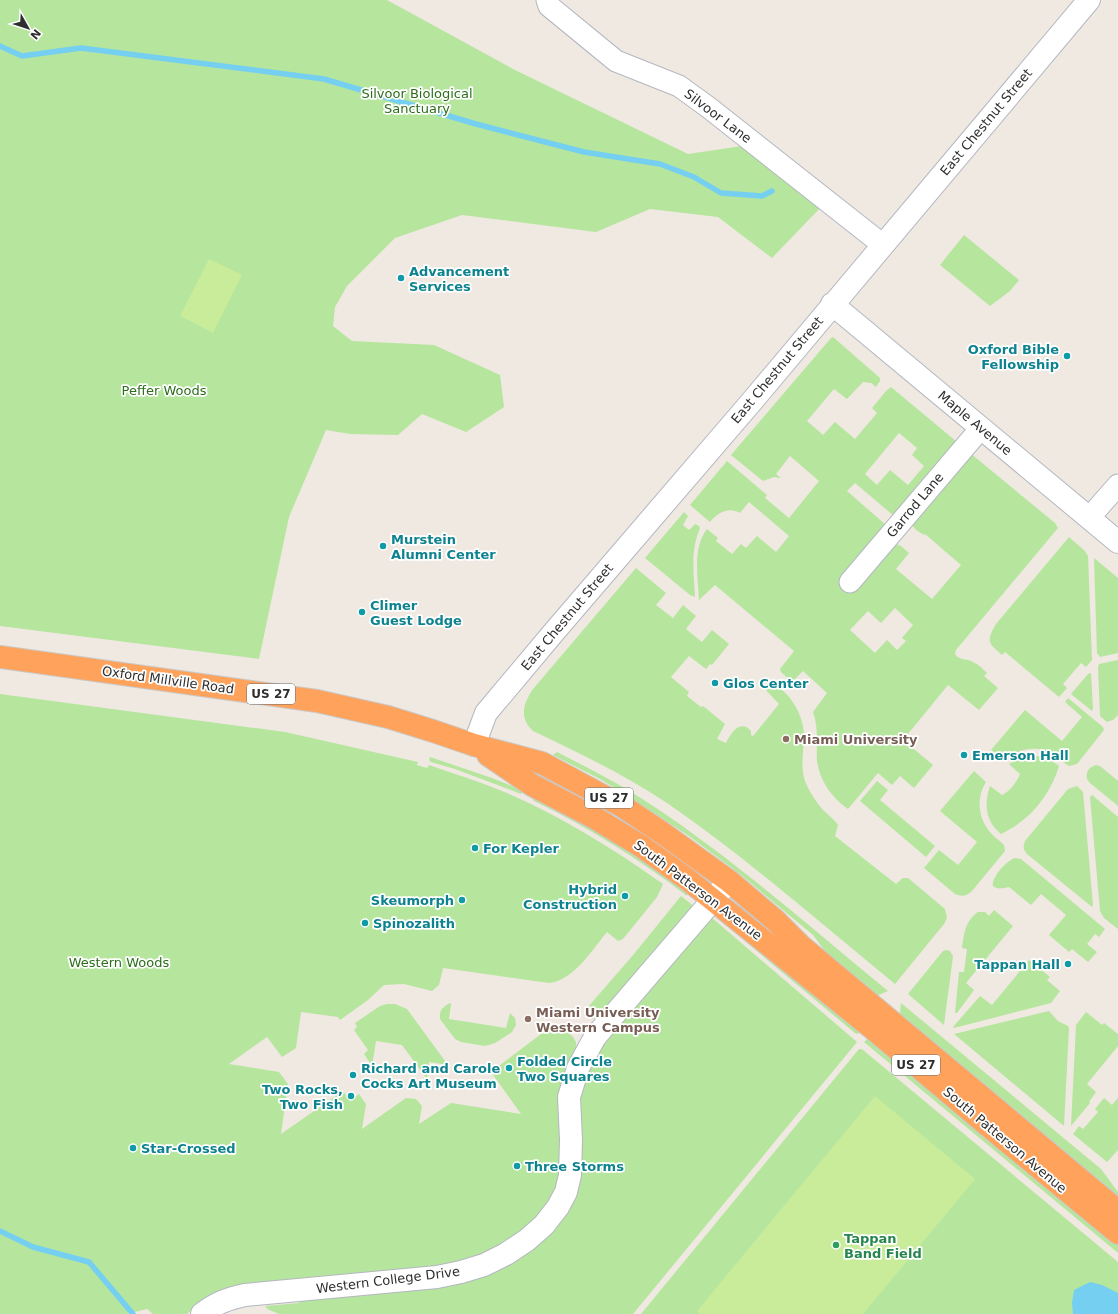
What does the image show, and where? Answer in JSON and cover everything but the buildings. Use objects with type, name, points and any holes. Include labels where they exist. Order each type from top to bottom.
[{"type":"highway","name":"Oxford Millville Road","points":[[0,658],[317,701],[388,717],[433,730],[474,745]]},
{"type":"highway","name":"South Patterson Avenue","points":[[474,745],[542,763],[582,784],[622,806],[729,881],[776,921],[801,946],[1118,1211]]},
{"type":"highway","name":"South Patterson Avenue","points":[[474,745],[532,785],[595,818],[640,846],[713,898],[1118,1233]]},
{"type":"street","name":"Silvoor Lane","points":[[547,0],[549,6],[616,61],[679,86],[883,244]]},
{"type":"street","name":"East Chestnut Street","points":[[474,745],[486,713],[1089,0]]},
{"type":"street","name":"Maple Avenue","points":[[832,304],[1118,542]]},
{"type":"street","name":"Garrod Lane","points":[[850,582],[980,428]]},
{"type":"street","points":[[1089,518],[1118,485]]},
{"type":"street","name":"Western College Drive","points":[[202,1314],[212,1306],[228,1298],[245,1295],[430,1278],[449,1274],[484,1265],[506,1254],[526,1240],[544,1225],[558,1207],[566,1192],[570,1175],[569,1097],[578,1068],[594,1037],[729,881]]},
{"type":"green space","name":"Peffer Woods","points":[[0,0],[387,0],[515,70],[688,154],[742,146],[821,207],[772,258],[718,217],[650,209],[596,232],[462,215],[395,238],[347,286],[335,307],[333,326],[352,341],[434,345],[500,375],[504,407],[466,432],[422,414],[398,435],[350,434],[326,430],[289,517],[259,659],[0,626]]},
{"type":"green space","points":[[964,235],[1019,280],[1010,291],[990,306],[940,265]]},
{"type":"green space","points":[[209,259],[242,275],[213,333],[180,316]]},
{"type":"green space","points":[[833,337],[880,378],[880,381],[876,387],[871,383],[863,382],[847,399],[834,389],[807,421],[823,435],[835,422],[855,439],[877,413],[872,408],[891,387],[957,442],[894,516],[855,483],[847,491],[886,525],[894,543],[901,546],[909,553],[896,569],[932,599],[961,565],[925,534],[924,535],[916,530],[911,524],[970,453],[1055,523],[1058,528],[956,650],[955,654],[961,659],[979,665],[987,673],[984,676],[998,688],[979,710],[948,685],[903,740],[933,765],[914,788],[900,776],[892,785],[878,773],[848,809],[836,799],[827,788],[818,768],[817,730],[813,712],[827,693],[803,671],[792,682],[781,672],[780,669],[794,651],[715,585],[699,600],[697,563],[699,545],[707,529],[718,538],[716,541],[732,554],[741,544],[746,548],[757,536],[776,552],[789,536],[749,502],[740,513],[728,510],[720,513],[710,522],[690,505],[727,461],[767,495],[765,498],[789,518],[819,481],[790,456],[776,474],[781,478],[774,477],[763,481],[731,455]],"holes":[[[899,433],[917,448],[912,455],[924,466],[908,485],[890,470],[877,485],[865,474]],[[895,608],[913,625],[902,638],[906,641],[897,650],[887,640],[875,653],[850,630],[868,611],[881,623]]]},
{"type":"green space","points":[[684,512],[688,516],[683,525],[689,530],[695,524],[700,528],[694,554],[695,597],[690,595],[645,558]]},
{"type":"green space","points":[[1069,537],[1085,551],[1088,556],[1092,660],[1086,667],[1081,663],[1063,684],[1067,688],[1059,697],[1005,652],[1002,655],[991,644],[990,638],[996,624]]},
{"type":"green space","points":[[1094,558],[1118,578],[1118,653],[1100,657],[1097,653]]},
{"type":"green space","points":[[636,568],[666,593],[656,605],[673,618],[683,605],[696,616],[686,629],[702,642],[712,630],[729,644],[712,665],[710,664],[706,669],[689,656],[671,677],[689,692],[687,696],[701,707],[703,706],[725,724],[717,739],[726,743],[730,735],[736,729],[743,726],[751,731],[751,735],[753,736],[779,704],[765,689],[770,682],[777,686],[789,697],[801,718],[804,734],[802,764],[805,781],[818,804],[838,825],[835,836],[896,884],[903,878],[908,878],[945,909],[947,918],[944,924],[895,984],[755,868],[697,824],[651,793],[585,756],[533,731],[529,726],[524,716],[524,711],[527,700],[533,689]]},
{"type":"green space","points":[[1118,660],[1118,715],[1113,720],[1107,722],[1100,716],[1098,667],[1099,664]]},
{"type":"green space","points":[[1091,673],[1092,711],[1071,694],[1088,674]]},
{"type":"green space","name":"Western Woods","points":[[0,694],[285,732],[418,762],[417,765],[427,768],[429,765],[497,789],[548,812],[607,846],[663,884],[657,897],[623,939],[618,941],[607,932],[582,963],[566,977],[558,981],[549,983],[443,968],[439,985],[432,991],[404,984],[384,985],[368,1000],[340,1020],[338,1017],[301,1012],[296,1048],[282,1057],[267,1037],[229,1064],[279,1072],[288,1084],[281,1134],[343,1091],[350,1100],[359,1094],[366,1104],[362,1129],[406,1098],[416,1099],[422,1106],[419,1124],[451,1103],[521,1114],[491,1072],[541,1034],[557,1030],[569,1033],[576,1042],[576,1049],[563,1084],[561,1177],[546,1210],[502,1247],[445,1267],[232,1286],[200,1303],[187,1314],[153,1314],[147,1309],[126,1314],[0,1314]]},
{"type":"green space","points":[[1068,698],[1103,727],[1104,730],[1077,764],[1069,766],[1048,752],[1035,749],[1028,749],[1016,753],[1004,760],[991,750],[1025,710],[1062,741],[1082,717],[1065,702]]},
{"type":"green space","points":[[557,752],[604,776],[650,804],[712,847],[888,991],[876,996],[836,966],[813,935],[740,874],[689,836],[637,802],[600,779],[553,755]]},
{"type":"green space","points":[[1031,755],[1046,758],[1059,766],[1055,777],[1044,797],[1029,815],[1011,829],[1001,834],[992,824],[987,812],[987,799],[990,786],[1002,795],[1011,789],[1020,774],[1009,764],[1019,758]]},
{"type":"green space","points":[[430,757],[492,778],[524,791],[521,794],[455,769],[431,762],[429,760]]},
{"type":"green space","points":[[1096,765],[1100,766],[1118,781],[1118,806],[1087,779],[1088,770]]},
{"type":"green space","points":[[974,771],[986,782],[980,801],[983,820],[990,832],[1004,845],[1005,851],[972,891],[966,895],[960,896],[955,894],[924,868],[939,850],[958,865],[977,842],[940,811]]},
{"type":"green space","points":[[877,781],[888,790],[880,800],[935,846],[926,857],[860,801]]},
{"type":"green space","points":[[1077,786],[1083,792],[1092,907],[1027,854],[1024,848],[1025,841],[1068,789]]},
{"type":"green space","points":[[533,795],[629,849],[687,892],[687,896],[613,844],[534,801],[532,798]]},
{"type":"green space","points":[[1092,795],[1118,817],[1118,929],[1104,918],[1100,911],[1090,797]]},
{"type":"green space","points":[[1015,858],[1021,859],[1105,929],[1099,937],[1095,934],[1087,944],[1097,952],[1088,962],[1072,949],[1069,952],[1049,935],[1066,915],[1041,894],[1031,905],[1009,887],[999,888],[993,886],[994,879],[1000,870],[1008,862]]},
{"type":"green space","points":[[681,896],[695,907],[599,1017],[592,1019],[586,1012],[588,1007],[634,954]]},
{"type":"green space","points":[[994,910],[1013,926],[966,983],[974,990],[957,1013],[955,1013],[959,972],[964,972],[967,949],[962,948],[966,928],[970,919],[978,912],[985,912],[989,916]]},
{"type":"green space","points":[[719,916],[861,1031],[857,1034],[855,1033],[716,917]]},
{"type":"green space","points":[[711,917],[857,1042],[633,1314],[278,1314],[265,1306],[299,1303],[304,1297],[442,1285],[549,1232],[578,1092],[590,1059]]},
{"type":"green space","points":[[943,951],[950,951],[953,956],[944,1025],[908,994]]},
{"type":"green space","points":[[1029,960],[1050,977],[1047,980],[1060,991],[1051,1003],[954,1028],[953,1027],[980,996],[992,1005]]},
{"type":"green space","points":[[450,1003],[449,1019],[506,1028],[510,1013],[515,1018],[516,1025],[512,1032],[495,1043],[485,1046],[461,1042],[455,1039],[440,1019],[442,1009]]},
{"type":"green space","points":[[901,1003],[1101,1169],[1118,1192],[1118,1202],[902,1019],[900,1013]]},
{"type":"green space","points":[[395,1004],[407,1009],[448,1065],[429,1062],[427,1079],[402,1045],[376,1041],[372,1066],[364,1054],[368,1050],[354,1030],[357,1027],[355,1023],[380,1006]]},
{"type":"green space","points":[[1049,1011],[1058,1021],[1069,1028],[1064,1126],[954,1034]]},
{"type":"green space","points":[[1086,1012],[1102,1025],[1104,1023],[1118,1034],[1118,1046],[1087,1084],[1096,1092],[1089,1102],[1090,1103],[1071,1126],[1076,1025]]},
{"type":"green space","points":[[869,1037],[1118,1245],[1118,1253],[864,1042]]},
{"type":"green space","points":[[859,1049],[863,1050],[1118,1262],[1118,1314],[641,1314]]},
{"type":"green space","name":"Tappan Band Field","points":[[875,1096],[975,1179],[863,1314],[700,1314],[697,1311]]},
{"type":"green space","points":[[1104,1098],[1112,1105],[1118,1098],[1118,1150],[1107,1162],[1073,1134],[1079,1126],[1083,1129],[1098,1112],[1095,1109]]},
{"type":"water","points":[[1090,1282],[1102,1285],[1118,1293],[1118,1314],[1073,1314],[1072,1303],[1074,1290]]},
{"type":"waterway","points":[[0,46],[22,56],[81,48],[324,79],[476,124],[584,152],[660,164],[694,177],[721,193],[762,196],[772,191]]},
{"type":"waterway","points":[[0,1231],[33,1247],[89,1262],[133,1314]]},
{"type":"place","name":"Advancement Services","points":[[401,278]]},
{"type":"place","name":"Oxford Bible Fellowship","points":[[1067,356]]},
{"type":"place","name":"Murstein Alumni Center","points":[[383,546]]},
{"type":"place","name":"Climer Guest Lodge","points":[[362,612]]},
{"type":"place","name":"Glos Center","points":[[715,683]]},
{"type":"place","name":"Miami University","points":[[786,739]]},
{"type":"place","name":"Emerson Hall","points":[[964,755]]},
{"type":"place","name":"For Kepler","points":[[475,848]]},
{"type":"place","name":"Hybrid Construction","points":[[625,896]]},
{"type":"place","name":"Skeumorph","points":[[462,900]]},
{"type":"place","name":"Spinozalith","points":[[365,923]]},
{"type":"place","name":"Tappan Hall","points":[[1068,964]]},
{"type":"place","name":"Miami University Western Campus","points":[[528,1019]]},
{"type":"place","name":"Folded Circle Two Squares","points":[[509,1068]]},
{"type":"place","name":"Richard and Carole Cocks Art Museum","points":[[353,1075]]},
{"type":"place","name":"Two Rocks, Two Fish","points":[[351,1096]]},
{"type":"place","name":"Star-Crossed","points":[[133,1148]]},
{"type":"place","name":"Three Storms","points":[[517,1166]]},
{"type":"place","name":"Tappan Band Field","points":[[836,1245]]},
{"type":"park label","name":"Silvoor Biological Sanctuary","points":[[417,100]]}]
